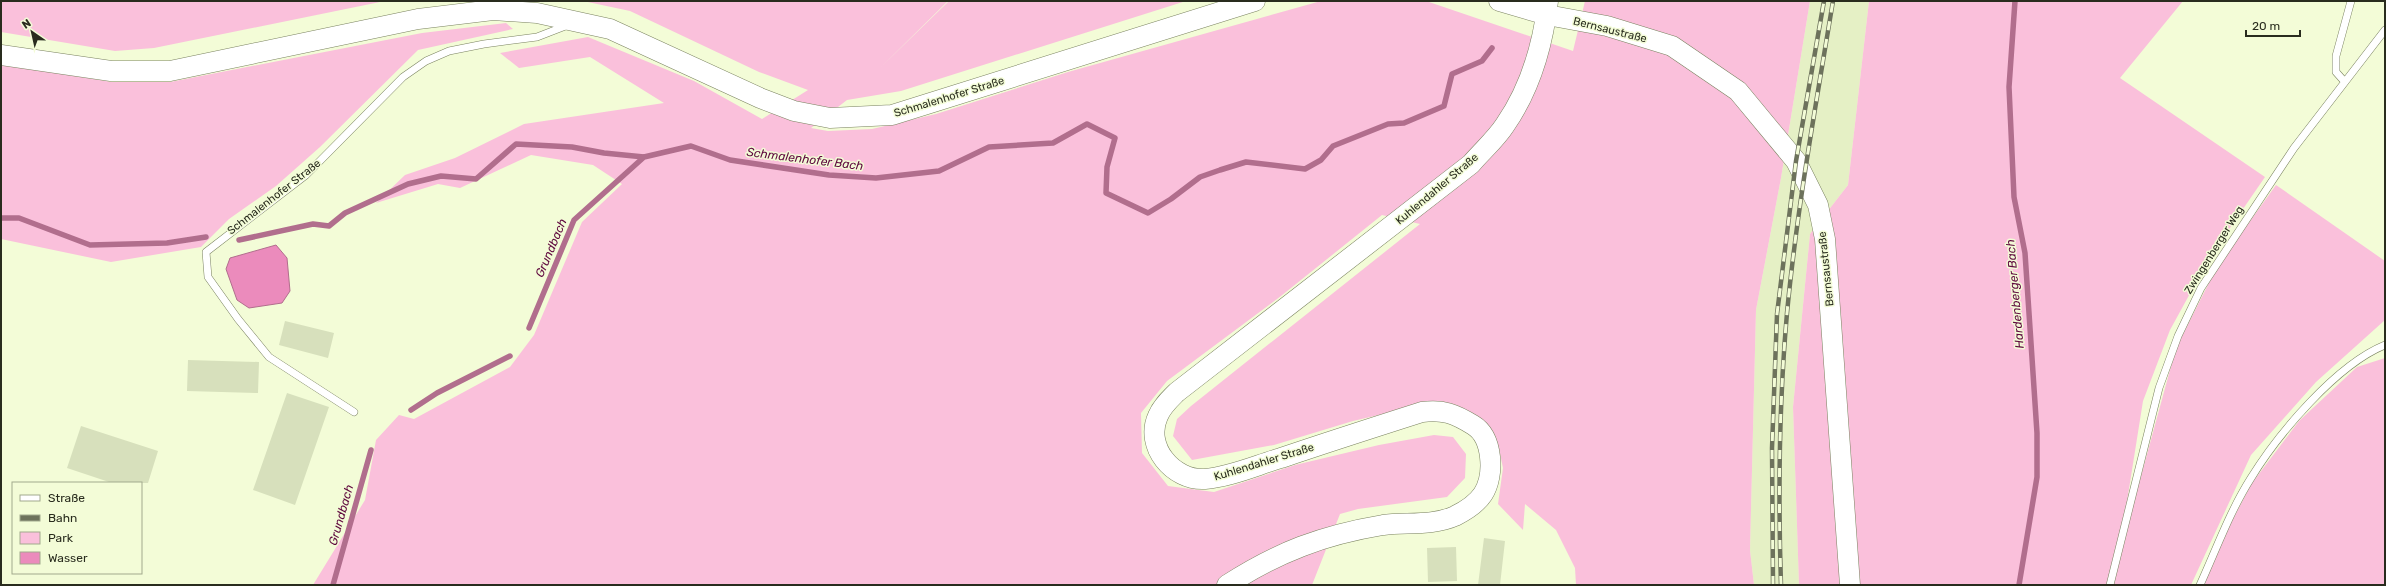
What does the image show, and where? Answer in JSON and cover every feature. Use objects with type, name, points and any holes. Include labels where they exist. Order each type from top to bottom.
[{"type":"main road","name":"Schmalenhofer Straße","points":[[1,55],[111,71],[170,70],[418,19],[493,10],[537,12],[610,29],[760,98],[794,111],[830,118],[859,118],[892,115],[1255,1]]},
{"type":"main road","points":[[1499,1],[1547,8]]},
{"type":"main road","name":"Kuhlendahler Straße","points":[[1227,585],[1275,556],[1350,531],[1385,525],[1432,521],[1454,517],[1469,508],[1483,494],[1490,478],[1490,454],[1485,440],[1477,428],[1451,413],[1438,410],[1422,412],[1254,466],[1204,479],[1186,476],[1168,464],[1159,453],[1155,442],[1155,430],[1158,416],[1166,403],[1177,392],[1470,164],[1505,126],[1521,101],[1532,76],[1547,8]]},
{"type":"main road","name":"Bernsaustraße","points":[[1547,8],[1672,46],[1738,91],[1796,161],[1805,177],[1818,205],[1825,239],[1850,585]]},
{"type":"lane","points":[[2344,81],[2336,72],[2336,56],[2351,1]]},
{"type":"lane","name":"Schmalenhofer Straße","points":[[354,412],[269,357],[238,320],[208,277],[206,252],[306,175],[403,76],[426,61],[449,51],[537,37],[578,21]]},
{"type":"lane","name":"Zwingenberger Weg","points":[[2110,585],[2159,388],[2178,336],[2205,281],[2265,189],[2344,81],[2385,30]]},
{"type":"lane","points":[[2200,585],[2251,478],[2282,436],[2329,381],[2359,359],[2385,345]]},
{"type":"shaded area","points":[[1810,1],[1869,1],[1848,185],[1810,234],[1793,407],[1799,585],[1754,585],[1750,550],[1756,310],[1781,178]]},
{"type":"green space","points":[[1,1],[385,1],[154,48],[115,51],[1,32]]},
{"type":"green space","points":[[583,1],[948,1],[879,69],[949,1],[1186,1],[901,91],[847,100],[811,128],[828,131],[872,129],[936,114],[1068,72],[1321,1],[1429,2],[1573,51],[1585,1],[1810,1],[1781,178],[1756,310],[1750,550],[1754,585],[1576,585],[1575,568],[1556,530],[1525,504],[1523,530],[1498,504],[1503,468],[1499,449],[1484,422],[1456,405],[1439,401],[1353,421],[1274,445],[1192,460],[1173,436],[1177,419],[1191,406],[1420,224],[1382,215],[1281,296],[1167,381],[1141,413],[1142,453],[1168,486],[1214,492],[1295,465],[1379,445],[1434,435],[1453,437],[1466,454],[1465,478],[1447,497],[1358,509],[1340,514],[1312,585],[313,585],[365,500],[376,440],[399,415],[414,419],[510,367],[534,335],[582,222],[622,184],[593,165],[531,155],[460,188],[438,184],[376,203],[405,175],[455,158],[524,124],[664,103],[590,57],[519,68],[500,53],[588,37],[694,81],[762,119],[808,90],[759,72],[630,11]]},
{"type":"green space","points":[[1869,1],[2183,1],[2120,78],[2265,177],[2210,257],[2170,330],[2143,401],[2117,564],[2176,348],[2217,267],[2276,185],[2385,261],[2385,320],[2316,382],[2251,455],[2191,585],[1799,585],[1793,407],[1810,234],[1848,185]]},
{"type":"green space","points":[[506,23],[513,29],[418,50],[320,147],[276,186],[229,219],[201,247],[111,262],[1,239],[1,64],[112,82],[170,82],[422,33]]},
{"type":"green space","points":[[2385,358],[2385,585],[2198,585],[2252,483],[2299,421],[2357,367]]},
{"type":"water","points":[[276,245],[287,258],[290,291],[282,303],[249,308],[237,300],[226,269],[230,258]]},
{"type":"building","points":[[285,321],[334,333],[328,358],[279,345]]},
{"type":"building","points":[[188,360],[259,362],[258,393],[187,391]]},
{"type":"building","points":[[287,393],[329,407],[295,505],[253,490]]},
{"type":"building","points":[[81,426],[158,451],[148,483],[109,482],[67,468]]},
{"type":"building","points":[[1484,538],[1505,541],[1500,585],[1478,585]]},
{"type":"building","points":[[1456,547],[1457,581],[1428,582],[1427,548]]},
{"type":"waterway","name":"Hardenberger Bach","points":[[2015,1],[2009,87],[2014,197],[2025,253],[2037,433],[2037,477],[2019,585]]},
{"type":"waterway","name":"Schmalenhofer Bach","points":[[239,240],[313,224],[329,226],[345,213],[408,184],[441,176],[476,179],[516,144],[572,147],[604,153],[644,157],[691,146],[730,160],[829,175],[876,178],[939,171],[989,147],[1053,143],[1087,124],[1115,138],[1107,167],[1106,193],[1148,213],[1171,199],[1200,177],[1246,162],[1305,169],[1321,160],[1333,146],[1388,124],[1404,123],[1444,106],[1452,74],[1482,61],[1492,48]]},
{"type":"waterway","name":"Grundbach","points":[[529,328],[574,220],[644,157]]},
{"type":"waterway","points":[[1,218],[19,218],[90,245],[167,243],[206,237]]},
{"type":"waterway","name":"Grundbach","points":[[411,410],[437,393],[510,356]]},
{"type":"waterway","name":"Grundbach","points":[[333,585],[371,450]]},
{"type":"railway","points":[[1773,585],[1772,448],[1777,314],[1796,161],[1824,1]]},
{"type":"railway","points":[[1781,585],[1780,449],[1782,381],[1787,313],[1801,195],[1833,1]]}]
